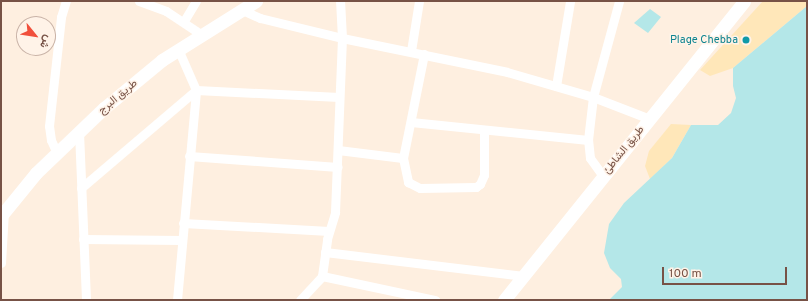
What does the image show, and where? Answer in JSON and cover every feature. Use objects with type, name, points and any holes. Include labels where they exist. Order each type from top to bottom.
[{"type":"main road","name":"طريق البرج","points":[[3,214],[57,153],[127,88],[178,49],[256,1]]},
{"type":"main road","name":"طريق الشاطئ","points":[[504,300],[744,1]]},
{"type":"street","points":[[57,153],[51,140],[49,126],[61,17],[66,1]]},
{"type":"street","points":[[139,1],[184,22],[202,35]]},
{"type":"street","points":[[184,22],[196,1]]},
{"type":"street","points":[[300,300],[322,276],[325,252],[335,212],[338,168],[342,38],[340,1]]},
{"type":"street","points":[[411,51],[419,1]]},
{"type":"street","points":[[556,86],[570,1]]},
{"type":"street","points":[[603,176],[590,158],[588,140],[593,97],[619,1]]},
{"type":"street","points":[[242,10],[260,18],[342,38],[507,72],[593,97],[650,119]]},
{"type":"street","points":[[177,300],[196,90],[178,49]]},
{"type":"street","points":[[424,54],[403,158],[404,171],[408,182],[413,186],[476,186],[483,180],[484,130]]},
{"type":"street","points":[[81,188],[196,90],[339,97]]},
{"type":"street","points":[[411,122],[588,140]]},
{"type":"street","points":[[79,132],[86,300]]},
{"type":"street","points":[[338,150],[403,158]]},
{"type":"street","points":[[189,156],[338,168]]},
{"type":"street","points":[[1,262],[3,214]]},
{"type":"street","points":[[183,222],[330,231]]},
{"type":"street","points":[[83,239],[182,240]]},
{"type":"street","points":[[325,252],[524,276]]},
{"type":"street","points":[[322,276],[435,300]]},
{"type":"sand","name":"Plage Chebba","points":[[763,1],[807,1],[807,6],[733,68],[710,76],[700,70]]},
{"type":"sand","points":[[671,124],[691,125],[672,158],[650,179],[645,166],[649,151]]},
{"type":"water","points":[[807,6],[807,300],[609,300],[622,287],[621,279],[610,268],[604,253],[609,224],[624,203],[672,158],[691,125],[718,125],[731,113],[736,98],[733,86],[733,68]]},
{"type":"water","points":[[650,9],[661,17],[648,33],[634,23]]},
{"type":"place","name":"Plage Chebba","points":[[746,40]]}]
